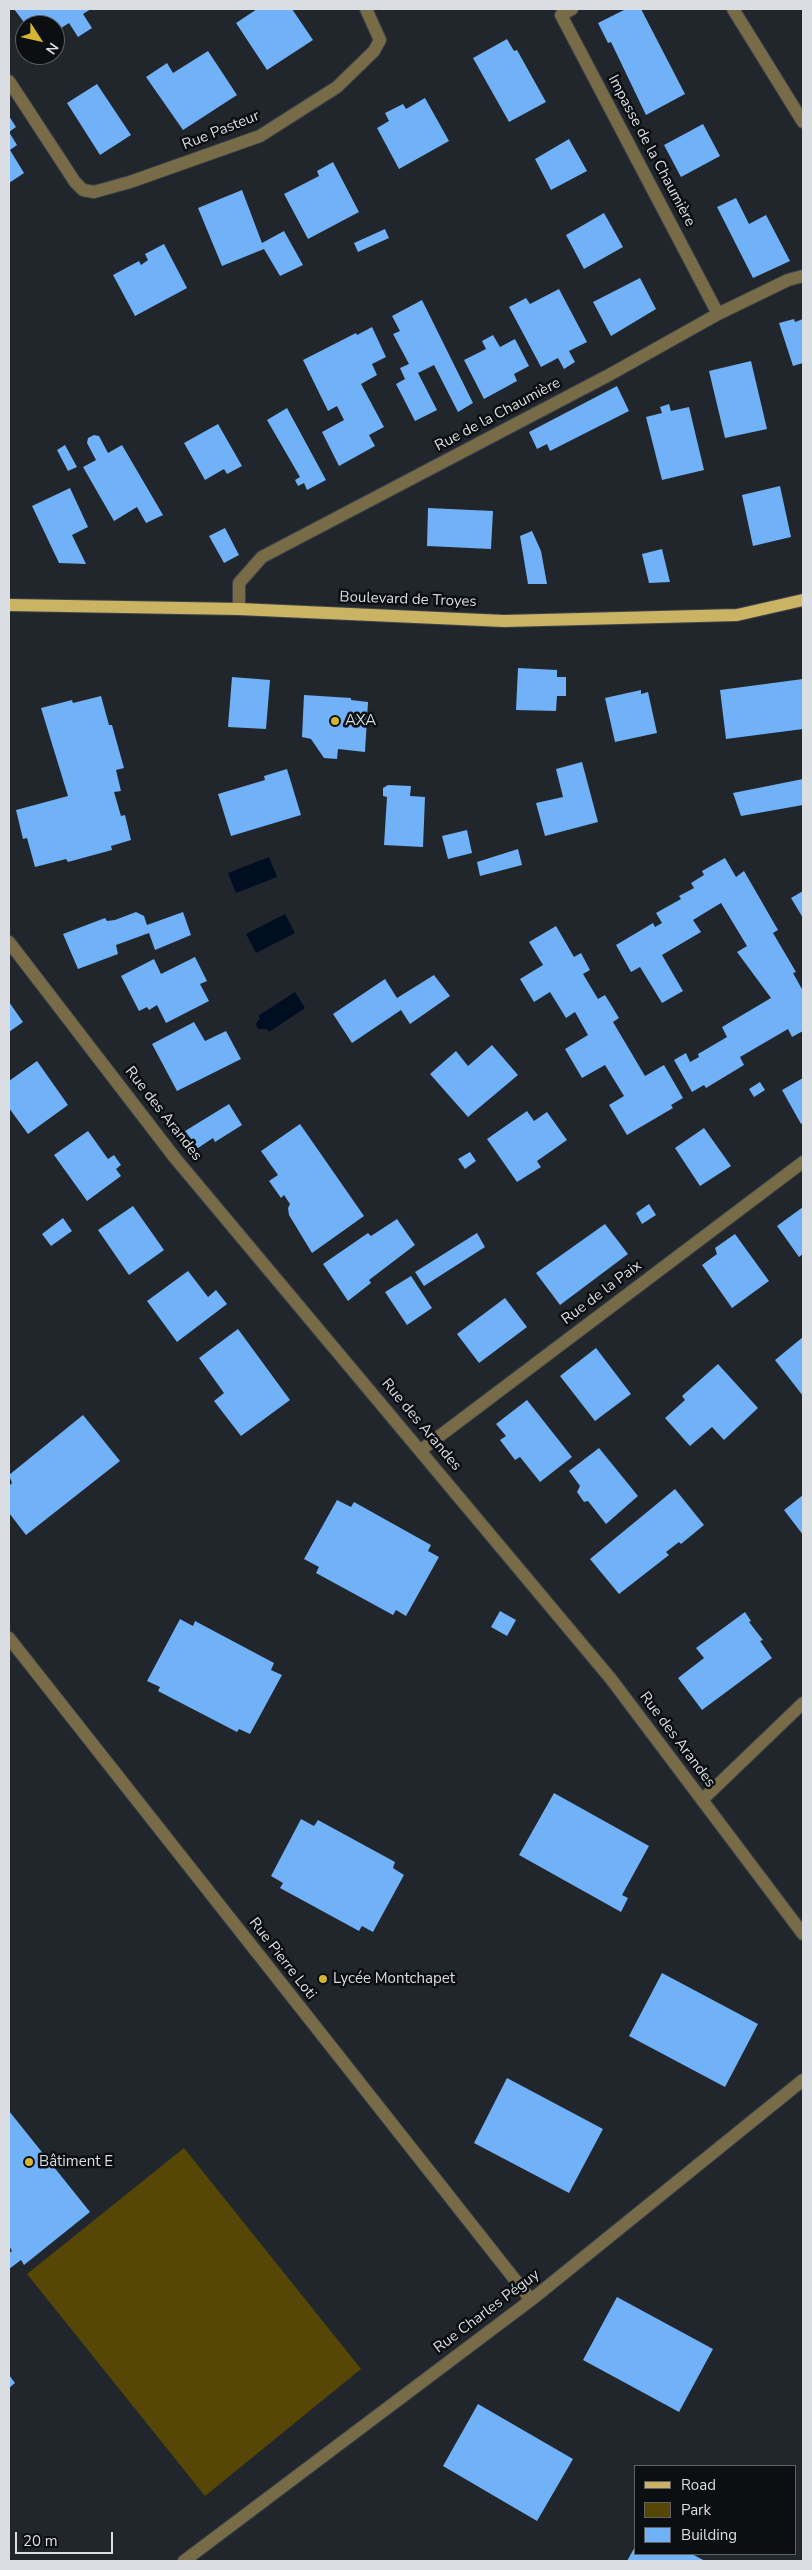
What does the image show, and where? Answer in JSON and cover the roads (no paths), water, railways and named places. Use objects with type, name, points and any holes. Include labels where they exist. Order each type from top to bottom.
[{"type":"main road","name":"Boulevard de Troyes","points":[[9,605],[239,609],[504,621],[737,614],[803,600]]},
{"type":"street","name":"Rue Pasteur","points":[[9,81],[75,182],[83,190],[94,192],[161,172],[260,136],[338,86],[374,51],[380,40],[366,9]]},
{"type":"street","name":"Impasse de la Chaumière","points":[[572,9],[561,15],[718,314]]},
{"type":"street","points":[[733,9],[803,122]]},
{"type":"street","name":"Rue de la Chaumière","points":[[239,609],[239,583],[262,557],[592,384],[718,314],[788,280],[803,276]]},
{"type":"street","name":"Rue des Arandes","points":[[9,942],[175,1158],[611,1679],[803,1934]]},
{"type":"street","name":"Rue de la Paix","points":[[421,1450],[803,1162]]},
{"type":"street","name":"Rue Pierre Loti","points":[[9,1638],[531,2300]]},
{"type":"street","points":[[702,1800],[803,1703]]},
{"type":"street","name":"Rue Charles Péguy","points":[[184,2561],[531,2300],[803,2080]]},
{"type":"water","points":[[269,857],[277,877],[236,893],[228,873]]},
{"type":"water","points":[[285,914],[295,933],[256,953],[246,934]]},
{"type":"water","points":[[295,992],[305,1008],[269,1032],[267,1029],[258,1029],[256,1024],[260,1018],[258,1016]]},
{"type":"place","name":"AXA","points":[[335,721]]},
{"type":"place","name":"Lycée Montchapet","points":[[323,1979]]},
{"type":"place","name":"Bâtiment E","points":[[29,2162]]}]
